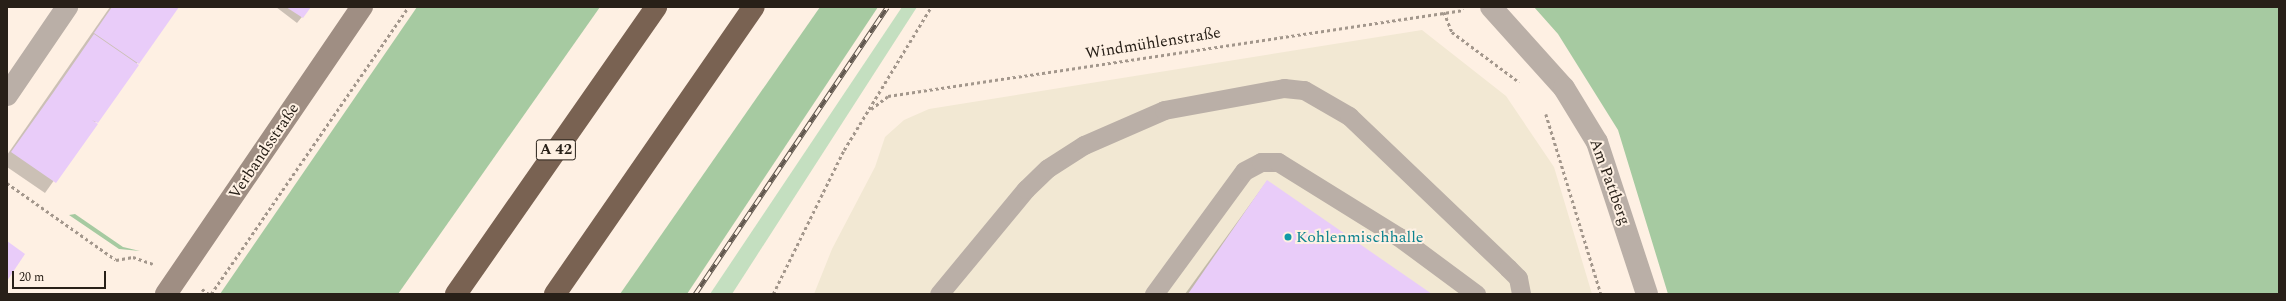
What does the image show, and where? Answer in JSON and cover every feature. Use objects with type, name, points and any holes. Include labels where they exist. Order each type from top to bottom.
[{"type":"highway","name":"A 42","points":[[456,294],[656,7]]},
{"type":"highway","points":[[555,294],[754,7]]},
{"type":"main road","name":"Verbandsstraße","points":[[166,294],[362,7]]},
{"type":"street","points":[[7,95],[67,7]]},
{"type":"street","name":"Am Pattberg","points":[[1491,7],[1564,88],[1594,136],[1608,166],[1647,294]]},
{"type":"lane","points":[[939,294],[1026,189],[1048,168],[1084,145],[1164,110],[1284,88],[1304,90],[1349,116],[1518,278],[1521,294]]},
{"type":"lane","points":[[1154,294],[1244,171],[1261,162],[1278,162],[1399,237],[1476,294]]},
{"type":"path","points":[[211,294],[408,7]]},
{"type":"path","points":[[773,294],[844,150],[871,109],[932,7]]},
{"type":"path","name":"Windmühlenstraße","points":[[871,109],[888,96],[1444,12],[1452,32],[1525,86]]},
{"type":"path","points":[[1543,109],[1601,294]]},
{"type":"path","points":[[7,183],[116,260]]},
{"type":"shaded area","points":[[1422,30],[1506,96],[1554,167],[1592,294],[814,294],[832,249],[875,167],[885,137],[904,120],[929,109]]},
{"type":"green space","points":[[417,7],[600,7],[398,294],[220,294]]},
{"type":"green space","points":[[820,7],[878,7],[687,294],[620,294]]},
{"type":"green space","points":[[902,7],[917,7],[732,294],[710,294]]},
{"type":"green space","points":[[1534,7],[2279,7],[2279,294],[1668,294],[1618,130],[1558,34]]},
{"type":"green space","points":[[75,214],[123,247],[140,251],[119,249],[69,215]]},
{"type":"building","points":[[112,7],[179,7],[139,64],[94,33]]},
{"type":"building","points":[[286,7],[311,7],[303,18]]},
{"type":"building","points":[[94,34],[139,65],[98,123],[92,120],[98,124],[56,183],[11,152]]},
{"type":"building","name":"Kohlenmischhalle","points":[[1267,180],[1432,294],[1188,294]]},
{"type":"building","points":[[7,241],[25,254],[7,281]]},
{"type":"railway","points":[[695,294],[887,7]]},
{"type":"place","name":"Kohlenmischhalle","points":[[1288,237]]}]
